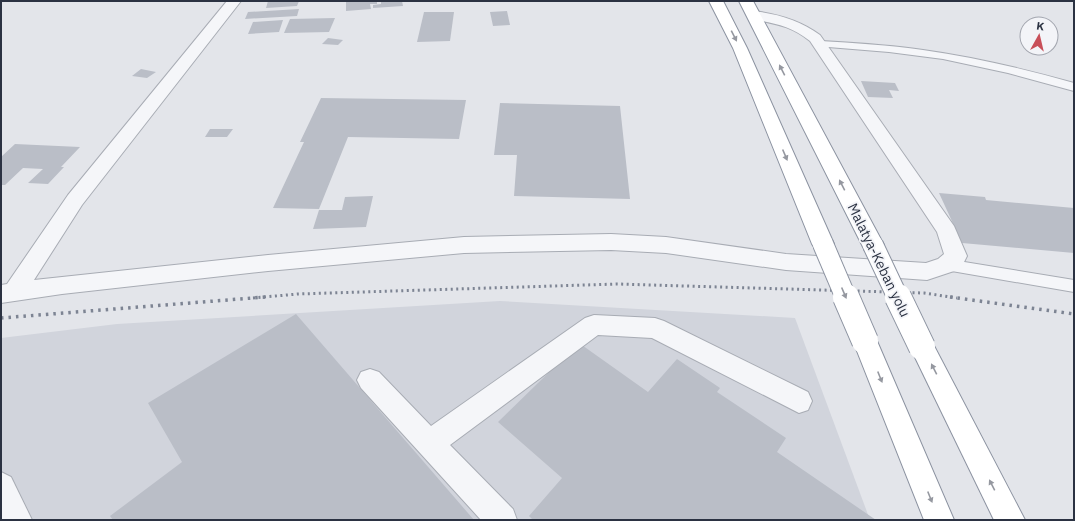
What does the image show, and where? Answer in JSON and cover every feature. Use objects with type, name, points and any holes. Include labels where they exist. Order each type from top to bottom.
[{"type":"highway","points":[[716,1],[740,48],[865,341],[939,520]]},
{"type":"highway","name":"Malatya-Keban yolu","points":[[750,8],[873,245],[922,347],[1010,520]]},
{"type":"street","points":[[7,293],[75,200],[234,1]]},
{"type":"street","points":[[7,293],[62,285],[260,263],[464,245],[611,242],[666,245],[786,262],[919,272],[927,272],[946,265],[956,256],[947,231],[820,44],[806,29],[750,8]]},
{"type":"street","points":[[430,443],[594,325],[656,328],[798,401]]},
{"type":"street","points":[[370,380],[502,520]]},
{"type":"street","points":[[1,487],[17,520]]},
{"type":"lane","points":[[820,44],[899,50],[933,55],[1000,67],[1074,87]]},
{"type":"lane","points":[[946,265],[1074,286]]},
{"type":"shaded area","points":[[500,301],[795,318],[870,520],[1,520],[1,338],[117,324]]},
{"type":"building","points":[[268,1],[299,1],[297,6],[266,8]]},
{"type":"building","points":[[346,1],[377,1],[377,4],[370,4],[371,9],[346,11]]},
{"type":"building","points":[[381,1],[402,1],[403,6],[373,8],[373,5],[381,4]]},
{"type":"building","points":[[299,9],[297,16],[245,19],[248,12]]},
{"type":"building","points":[[507,11],[510,25],[493,26],[490,12]]},
{"type":"building","points":[[424,12],[454,12],[450,41],[417,42]]},
{"type":"building","points":[[335,18],[329,32],[284,33],[290,19]]},
{"type":"building","points":[[283,20],[279,32],[248,34],[253,22]]},
{"type":"building","points":[[328,38],[343,40],[338,45],[322,44]]},
{"type":"building","points":[[141,69],[156,72],[147,78],[132,76]]},
{"type":"building","points":[[861,81],[895,83],[899,91],[889,90],[893,98],[868,97]]},
{"type":"building","points":[[321,98],[466,100],[459,139],[348,137],[319,209],[273,208],[304,142],[300,142]]},
{"type":"building","points":[[500,103],[620,106],[630,199],[514,196],[517,155],[494,155]]},
{"type":"building","points":[[210,129],[233,129],[227,137],[205,137]]},
{"type":"building","points":[[15,144],[80,147],[61,167],[64,167],[48,184],[28,183],[43,169],[23,168],[5,185],[1,185],[1,157]]},
{"type":"building","points":[[939,193],[985,197],[986,200],[1074,208],[1074,253],[962,243]]},
{"type":"building","points":[[373,196],[366,227],[313,229],[319,210],[342,210],[345,197]]},
{"type":"building","points":[[296,314],[474,520],[113,520],[110,516],[182,462],[148,403]]},
{"type":"building","points":[[579,343],[648,392],[677,359],[720,388],[717,392],[786,438],[777,452],[876,520],[533,520],[529,516],[562,478],[498,422]]},
{"type":"railway","points":[[258,298],[298,294],[617,284],[924,293],[954,298]]},
{"type":"railway","points":[[258,298],[265,297]]},
{"type":"railway","points":[[950,297],[954,298]]},
{"type":"railway","points":[[253,298],[258,298]]},
{"type":"railway","points":[[1,318],[258,298]]},
{"type":"railway","points":[[954,298],[1074,314]]}]
